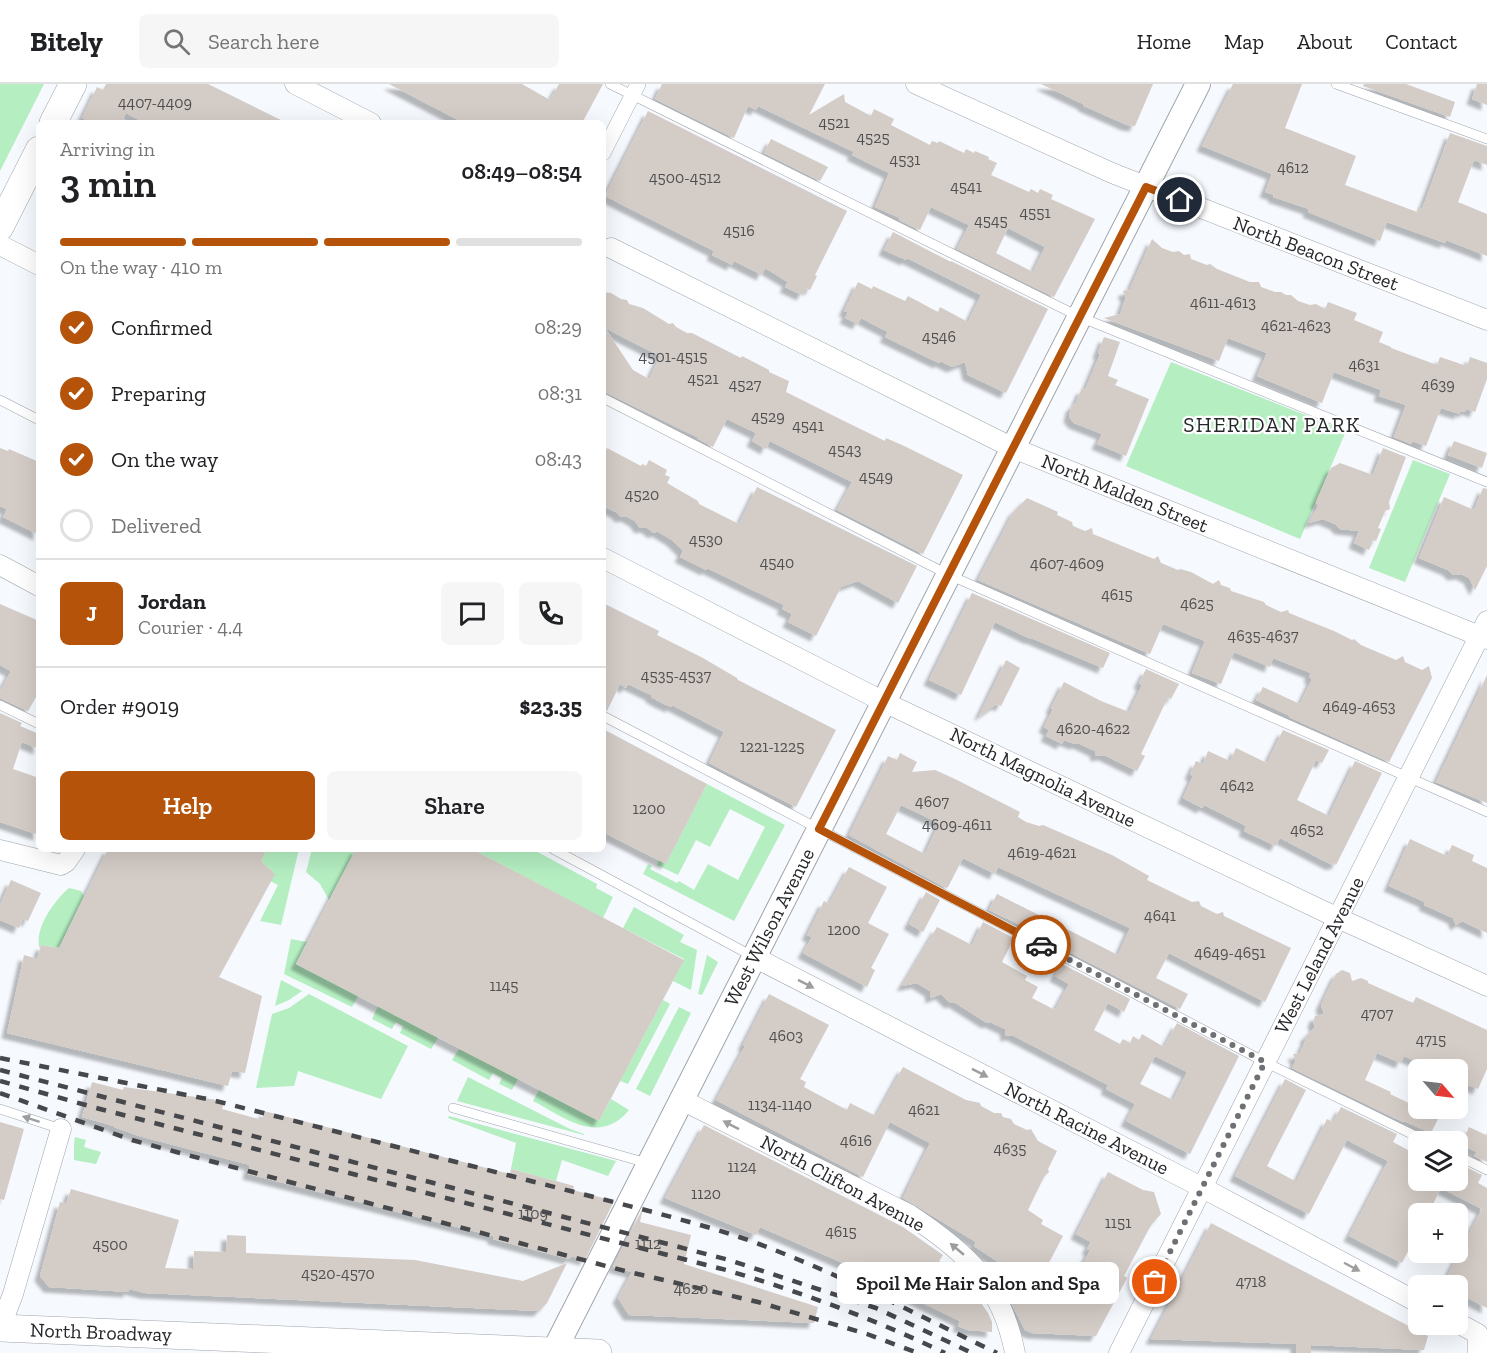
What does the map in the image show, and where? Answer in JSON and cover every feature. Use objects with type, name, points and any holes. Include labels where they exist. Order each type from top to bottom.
[{"type":"main road","points":[[58,120],[73,84]]},
{"type":"main road","points":[[0,227],[36,156]]},
{"type":"main road","name":"North Broadway","points":[[0,1328],[335,1348],[597,1353]]},
{"type":"street","points":[[295,84],[365,120]]},
{"type":"street","name":"North Beacon Street","points":[[916,84],[1112,173],[1487,320]]},
{"type":"street","name":"West Wilson Avenue","points":[[553,1352],[1198,84]]},
{"type":"street","points":[[606,147],[635,90]]},
{"type":"street","points":[[0,245],[36,263]]},
{"type":"street","name":"North Malden Street","points":[[611,248],[1013,448],[1484,632]]},
{"type":"street","name":"North Magnolia Avenue","points":[[606,560],[884,702],[1338,918],[1487,986]]},
{"type":"street","points":[[0,565],[36,584]]},
{"type":"street","name":"West Leland Avenue","points":[[1119,1353],[1408,777],[1484,632]]},
{"type":"street","points":[[0,850],[61,865],[73,852]]},
{"type":"street","name":"North Racine Avenue","points":[[754,957],[1408,1296]]},
{"type":"street","name":"North Clifton Avenue","points":[[682,1100],[910,1215],[943,1237],[967,1257],[996,1298],[1006,1320],[1015,1353]]},
{"type":"street","points":[[0,1328],[13,1294],[62,1129]]},
{"type":"street","points":[[1468,1328],[1478,1334],[1478,1353]]},
{"type":"lane","points":[[609,84],[635,90],[1080,317],[1487,482]]},
{"type":"lane","points":[[1336,84],[1487,139]]},
{"type":"lane","points":[[0,400],[36,418]]},
{"type":"lane","points":[[606,400],[949,575],[1487,812]]},
{"type":"lane","points":[[0,705],[36,723]]},
{"type":"lane","points":[[606,718],[1265,1062],[1408,1132]]},
{"type":"lane","points":[[559,852],[754,957]]},
{"type":"lane","points":[[453,1108],[649,1164]]},
{"type":"lane","points":[[0,1109],[62,1129]]},
{"type":"lane","points":[[1468,1161],[1487,1170]]},
{"type":"green space","points":[[0,84],[44,84],[0,171]]},
{"type":"green space","points":[[1171,362],[1346,431],[1300,539],[1126,466]]},
{"type":"green space","points":[[1413,460],[1450,474],[1405,582],[1369,568]]},
{"type":"green space","points":[[707,784],[785,825],[734,921],[643,874],[648,864],[652,866],[650,869],[694,890],[708,864],[738,880],[765,827],[730,809],[710,847],[696,840],[678,875],[657,865],[659,860],[666,864]]},
{"type":"green space","points":[[266,852],[298,852],[281,925],[260,921],[278,885],[270,881],[274,873],[261,861]]},
{"type":"green space","points":[[311,852],[354,852],[329,900],[320,884],[306,872]]},
{"type":"green space","points":[[478,852],[538,852],[597,884],[596,888],[613,897],[603,918]]},
{"type":"green space","points":[[69,888],[81,891],[84,896],[59,948],[41,945],[40,949],[42,924],[52,907]]},
{"type":"green space","points":[[634,907],[684,935],[680,942],[697,950],[691,990],[673,981],[684,959],[623,928]]},
{"type":"green space","points":[[291,939],[307,942],[296,964],[358,996],[352,1007],[284,974]]},
{"type":"green space","points":[[707,955],[718,962],[702,995],[698,994]]},
{"type":"green space","points":[[281,980],[302,991],[275,1006]]},
{"type":"green space","points":[[309,994],[408,1046],[381,1099],[298,1071],[294,1086],[256,1088],[272,1014],[289,1008]]},
{"type":"green space","points":[[663,1000],[670,1004],[628,1084],[620,1081]]},
{"type":"green space","points":[[378,1006],[438,1038],[431,1049],[400,1033],[403,1026],[396,1022],[392,1029],[372,1019]]},
{"type":"green space","points":[[679,1007],[691,1013],[650,1096],[636,1089]]},
{"type":"green space","points":[[459,1049],[518,1079],[512,1090],[499,1084],[502,1078],[493,1073],[489,1080],[452,1060]]},
{"type":"green space","points":[[468,1077],[584,1134],[584,1135],[457,1101]]},
{"type":"green space","points":[[539,1090],[599,1121],[611,1099],[629,1110],[618,1121],[606,1126],[582,1125],[533,1101]]},
{"type":"green space","points":[[449,1116],[616,1161],[608,1176],[562,1160],[556,1181],[511,1169],[516,1143],[448,1118]]},
{"type":"green space","points":[[75,1137],[86,1140],[84,1147],[101,1152],[96,1164],[74,1160]]},
{"type":"building","points":[[106,84],[208,84],[281,120],[139,120],[126,113],[122,120],[82,118],[97,87],[103,90]]},
{"type":"building","points":[[389,84],[522,84],[550,100],[559,84],[603,84],[584,120],[458,120]]},
{"type":"building","points":[[662,84],[825,84],[809,115],[844,94],[845,102],[871,116],[874,109],[894,119],[891,125],[930,145],[932,141],[938,143],[939,141],[964,153],[966,149],[989,157],[988,159],[997,163],[991,175],[1029,192],[1031,189],[1038,193],[1040,189],[1053,195],[1051,199],[1095,219],[1054,297],[957,249],[969,225],[931,207],[920,230],[875,207],[889,173],[852,155],[854,152],[758,106],[756,110],[748,106],[734,138],[655,99]],"holes":[[[1008,228],[1045,247],[1033,272],[996,253]]]},
{"type":"building","points":[[1041,84],[1153,84],[1135,126],[1127,125],[1084,106]]},
{"type":"building","points":[[1233,84],[1302,84],[1285,128],[1356,156],[1345,185],[1417,212],[1418,207],[1422,209],[1450,133],[1487,146],[1487,165],[1474,160],[1458,202],[1487,214],[1487,256],[1446,240],[1445,243],[1387,222],[1380,241],[1265,192],[1272,174],[1202,146]]},
{"type":"building","points":[[1364,84],[1406,84],[1455,102],[1450,117],[1363,86]]},
{"type":"building","points":[[1477,84],[1487,84],[1487,105],[1472,99]]},
{"type":"building","points":[[648,111],[847,211],[815,275],[817,276],[810,290],[806,288],[802,295],[785,287],[788,282],[765,268],[762,275],[734,261],[732,265],[712,255],[714,251],[606,197]]},
{"type":"building","points":[[771,139],[828,167],[820,181],[764,153]]},
{"type":"building","points":[[893,232],[1048,309],[1006,393],[968,375],[965,362],[952,367],[940,361],[939,363],[885,337],[888,332],[861,318],[858,324],[845,318],[848,312],[844,311],[858,282],[872,289],[873,286],[905,301],[908,296],[938,312],[940,307],[968,322],[981,295],[907,258],[906,260],[884,250]]},
{"type":"building","points":[[1152,239],[1162,248],[1173,252],[1179,251],[1184,255],[1190,254],[1191,259],[1210,264],[1250,282],[1259,282],[1261,287],[1291,295],[1298,301],[1310,305],[1316,304],[1325,309],[1328,302],[1357,313],[1354,320],[1383,332],[1379,342],[1391,348],[1437,365],[1440,357],[1467,366],[1470,357],[1487,363],[1487,379],[1475,412],[1466,409],[1465,412],[1460,411],[1460,414],[1441,408],[1426,446],[1412,441],[1411,444],[1394,437],[1406,405],[1379,396],[1381,390],[1334,372],[1322,403],[1257,376],[1267,353],[1228,338],[1219,361],[1104,318],[1120,314],[1126,297],[1123,291],[1130,289]]},
{"type":"building","points":[[606,292],[627,300],[629,304],[643,308],[669,324],[673,323],[687,333],[692,333],[741,358],[742,356],[789,381],[786,392],[885,441],[886,438],[963,475],[923,554],[837,510],[852,482],[770,441],[766,449],[752,441],[756,433],[727,419],[713,447],[606,392],[606,330],[633,370],[649,379],[660,356],[606,329]]},
{"type":"building","points":[[1104,337],[1120,342],[1108,376],[1118,380],[1115,385],[1149,399],[1126,456],[1097,444],[1102,434],[1074,423],[1069,417],[1071,407],[1076,402],[1082,388],[1085,390],[1100,354],[1098,353]]},
{"type":"building","points":[[1454,441],[1487,453],[1482,468],[1448,455]]},
{"type":"building","points":[[0,448],[8,451],[9,449],[36,461],[36,534],[3,517],[7,509],[0,506]]},
{"type":"building","points":[[607,448],[641,466],[642,464],[646,466],[649,460],[667,470],[665,475],[670,477],[667,483],[698,501],[699,504],[739,524],[757,487],[917,566],[898,603],[858,581],[841,587],[816,636],[788,622],[792,614],[782,609],[784,605],[680,557],[683,551],[672,540],[657,531],[654,533],[646,527],[640,528],[635,521],[626,516],[621,517],[607,508]]},
{"type":"building","points":[[1383,448],[1406,457],[1389,502],[1390,509],[1385,511],[1378,528],[1381,529],[1369,550],[1354,543],[1359,531],[1340,529],[1323,519],[1309,523],[1318,506],[1316,502],[1331,468],[1340,463],[1373,475]]},
{"type":"building","points":[[1483,488],[1487,489],[1487,566],[1475,590],[1469,578],[1461,574],[1453,575],[1448,570],[1419,558],[1444,497],[1474,510]]},
{"type":"building","points":[[1027,498],[1058,512],[1057,515],[1072,522],[1073,526],[1085,531],[1092,528],[1093,534],[1154,559],[1158,556],[1161,563],[1178,570],[1191,572],[1213,584],[1219,580],[1221,585],[1230,588],[1231,591],[1264,602],[1281,612],[1288,610],[1289,613],[1354,639],[1361,645],[1396,660],[1403,656],[1405,662],[1422,670],[1429,666],[1432,678],[1389,762],[1256,700],[1263,687],[1300,704],[1312,679],[1309,677],[1311,673],[1273,658],[1270,667],[1234,652],[1221,684],[1192,673],[1205,641],[1163,624],[1150,654],[978,580],[1014,511]]},
{"type":"building","points":[[972,593],[1110,653],[1103,668],[995,622],[961,695],[929,680]]},
{"type":"building","points":[[0,604],[36,620],[36,697],[28,711],[0,698],[0,692],[11,671],[0,665]]},
{"type":"building","points":[[606,604],[659,631],[657,635],[703,658],[738,680],[836,730],[796,807],[709,763],[724,732],[672,705],[671,707],[662,703],[628,684],[626,688],[620,684],[607,711]]},
{"type":"building","points":[[1006,660],[1020,668],[1001,706],[997,704],[979,716]]},
{"type":"building","points":[[1146,669],[1179,684],[1171,699],[1168,697],[1141,754],[1145,756],[1137,771],[1104,755],[1096,756],[1095,751],[1078,743],[1064,740],[1062,744],[1046,736],[1049,730],[1044,727],[1064,682],[1129,712],[1142,685],[1139,683]]},
{"type":"building","points":[[1487,675],[1487,803],[1436,782]]},
{"type":"building","points":[[0,713],[22,723],[20,726],[36,733],[36,748],[22,742],[13,769],[36,777],[36,834],[0,822]]},
{"type":"building","points":[[1283,730],[1329,750],[1322,763],[1316,760],[1297,800],[1329,816],[1355,761],[1382,773],[1336,865],[1280,838],[1276,846],[1244,831],[1246,826],[1204,805],[1202,808],[1183,798],[1193,776],[1190,774],[1196,761],[1203,764],[1208,751],[1230,761],[1236,748],[1267,763]]},
{"type":"building","points":[[606,731],[707,784],[666,864],[606,834]]},
{"type":"building","points":[[900,753],[917,762],[912,772],[935,770],[955,779],[1020,812],[1018,817],[1026,822],[1043,825],[1112,855],[1149,876],[1147,880],[1192,902],[1199,901],[1201,906],[1217,914],[1223,912],[1224,916],[1291,948],[1265,1002],[1169,953],[1156,978],[1188,994],[1180,1009],[1069,952],[1070,949],[989,910],[997,894],[1118,955],[1130,928],[998,867],[995,874],[963,858],[946,888],[849,835],[888,756],[897,760]],"holes":[[[901,805],[939,823],[925,854],[886,834]]]},
{"type":"building","points":[[1410,839],[1447,856],[1452,845],[1474,855],[1472,861],[1487,868],[1487,933],[1462,921],[1456,925],[1453,918],[1389,886]]},
{"type":"building","points":[[107,852],[266,852],[261,861],[275,874],[219,977],[262,996],[245,1073],[232,1071],[228,1086],[7,1033],[24,955],[37,959],[41,945],[59,948]]},
{"type":"building","points":[[354,852],[478,852],[684,960],[599,1121],[296,964]]},
{"type":"building","points":[[849,867],[887,887],[868,923],[889,934],[871,968],[875,970],[867,987],[803,953],[812,937],[807,935],[824,901],[829,904]]},
{"type":"building","points":[[11,880],[41,893],[28,921],[23,919],[19,928],[0,920],[0,905]]},
{"type":"building","points":[[926,892],[940,900],[923,932],[909,924]]},
{"type":"building","points":[[983,922],[1014,938],[1002,962],[1027,976],[1025,980],[1038,987],[1032,998],[1055,1010],[1069,984],[1055,976],[1062,964],[1130,999],[1124,1012],[1108,1003],[1094,1030],[1120,1044],[1123,1039],[1130,1043],[1133,1036],[1139,1040],[1142,1034],[1164,1047],[1177,1023],[1239,1056],[1190,1154],[1126,1121],[1135,1104],[1106,1089],[1108,1085],[1012,1035],[1006,1036],[1005,1029],[990,1022],[987,1023],[954,1002],[950,1003],[941,994],[931,998],[930,991],[917,983],[902,986],[937,927],[972,945]],"holes":[[[1155,1056],[1187,1072],[1173,1100],[1140,1084]]]},
{"type":"building","points":[[1342,970],[1350,973],[1352,981],[1361,978],[1413,1003],[1416,997],[1487,1030],[1487,1069],[1478,1089],[1468,1085],[1468,1059],[1410,1059],[1404,1056],[1401,1063],[1377,1053],[1365,1080],[1408,1103],[1408,1119],[1438,1119],[1432,1131],[1403,1122],[1292,1068],[1296,1060],[1293,1054],[1300,1053],[1305,1037],[1315,1027],[1313,1022],[1315,1016],[1324,1014],[1321,1005],[1336,974]]},
{"type":"building","points":[[769,994],[829,1025],[800,1079],[806,1082],[804,1087],[847,1110],[850,1103],[876,1116],[903,1067],[966,1100],[980,1103],[981,1106],[994,1113],[1001,1113],[1003,1117],[1011,1119],[1014,1124],[1027,1130],[1031,1129],[1038,1141],[1057,1151],[1048,1169],[1049,1172],[1044,1177],[1028,1210],[1043,1220],[1041,1224],[1063,1236],[1043,1274],[1071,1288],[1090,1250],[1087,1249],[1091,1242],[1076,1234],[1108,1172],[1143,1190],[1154,1192],[1161,1214],[1151,1225],[1124,1276],[1127,1278],[1096,1336],[1032,1333],[1025,1330],[998,1277],[1006,1267],[974,1246],[976,1242],[903,1198],[930,1143],[890,1122],[863,1177],[716,1100]]},
{"type":"building","points":[[1285,1079],[1306,1090],[1267,1166],[1297,1180],[1327,1119],[1333,1122],[1341,1107],[1397,1134],[1393,1142],[1408,1150],[1408,1191],[1440,1191],[1434,1203],[1408,1203],[1408,1251],[1402,1263],[1349,1236],[1388,1161],[1347,1140],[1309,1214],[1235,1176]]},
{"type":"building","points":[[92,1082],[123,1090],[124,1087],[225,1101],[222,1109],[262,1120],[264,1111],[510,1174],[511,1169],[574,1186],[573,1190],[614,1201],[585,1260],[571,1256],[569,1259],[493,1239],[493,1236],[248,1174],[250,1165],[139,1136],[82,1117]]},
{"type":"building","points":[[0,1122],[24,1129],[4,1200],[0,1199]]},
{"type":"building","points":[[704,1125],[903,1227],[943,1255],[939,1261],[957,1269],[988,1313],[992,1322],[992,1332],[968,1330],[958,1326],[960,1321],[879,1282],[880,1279],[760,1227],[756,1235],[665,1198]]},
{"type":"building","points":[[1469,1127],[1486,1135],[1487,1133],[1487,1162],[1474,1156],[1477,1152],[1468,1148]]},
{"type":"building","points":[[1468,1168],[1482,1175],[1478,1183],[1487,1188],[1487,1308],[1468,1298],[1468,1275],[1448,1275],[1454,1263],[1468,1263],[1468,1236],[1482,1209],[1447,1191],[1468,1191]]},
{"type":"building","points":[[71,1189],[179,1220],[165,1268],[193,1269],[194,1251],[226,1252],[227,1235],[246,1236],[246,1253],[415,1260],[523,1281],[567,1263],[547,1303],[539,1311],[145,1293],[129,1289],[129,1292],[49,1287],[40,1276],[60,1202],[66,1204]]},
{"type":"building","points":[[643,1208],[640,1222],[691,1235],[684,1264],[818,1307],[814,1323],[629,1315],[618,1298],[632,1272],[613,1267]]},
{"type":"building","points":[[1211,1223],[1408,1326],[1408,1335],[1428,1336],[1424,1350],[1311,1345],[1311,1353],[1296,1353],[1296,1344],[1151,1339]]},
{"type":"railway","points":[[0,1058],[212,1100],[711,1228],[757,1243],[829,1273],[997,1353]]},
{"type":"railway","points":[[0,1070],[729,1260],[876,1308],[972,1353]]},
{"type":"railway","points":[[0,1081],[100,1109],[726,1270],[837,1307],[945,1353]]},
{"type":"railway","points":[[0,1093],[132,1140],[625,1271],[758,1302],[867,1334],[918,1353]]},
{"type":"way so far","points":[[1041,945],[1265,1062],[1155,1282]]},
{"type":"place","name":"Spoil Me Hair Salon and Spa","points":[[1155,1282]]},
{"type":"district","name":"SHERIDAN PARK","points":[[1272,425]]},
{"type":"route","points":[[1041,945],[819,829],[1146,187],[1180,200]]}]
